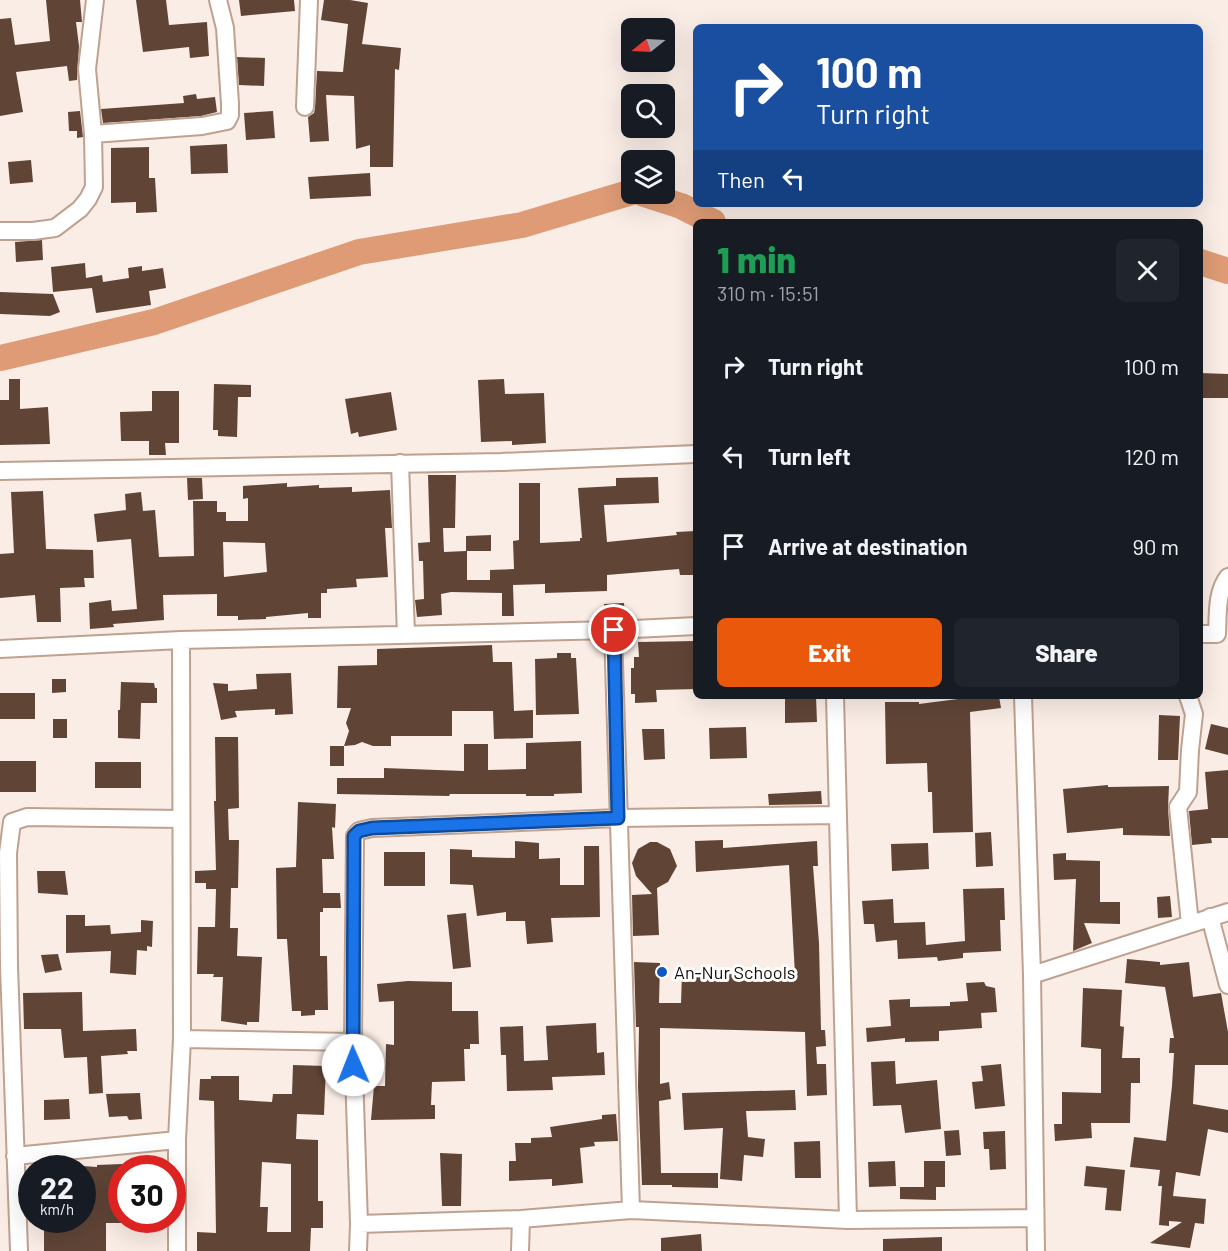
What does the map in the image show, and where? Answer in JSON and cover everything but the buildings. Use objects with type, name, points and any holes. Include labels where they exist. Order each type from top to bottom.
[{"type":"street","points":[[0,231],[55,228],[80,209],[94,187],[93,134],[87,69],[95,0]]},
{"type":"street","points":[[93,134],[201,126],[227,121],[230,115],[225,28],[218,0]]},
{"type":"street","points":[[305,107],[309,0]]},
{"type":"street","points":[[0,471],[501,462],[693,454]]},
{"type":"street","points":[[400,463],[406,635]]},
{"type":"street","points":[[1203,634],[1217,634],[1219,600],[1224,582],[1228,577]]},
{"type":"street","points":[[0,649],[181,640],[693,626]]},
{"type":"street","points":[[614,630],[631,1210]]},
{"type":"street","points":[[177,1251],[177,1140],[182,1039],[181,640]]},
{"type":"street","points":[[835,699],[848,1221]]},
{"type":"street","points":[[1023,699],[1032,975],[1036,1251]]},
{"type":"street","points":[[1189,699],[1194,714],[1188,792],[1178,807],[1190,924]]},
{"type":"street","points":[[358,1251],[353,1042],[354,836],[359,831],[372,828],[618,818],[838,815]]},
{"type":"street","points":[[20,1251],[9,966],[9,853],[12,822],[27,817],[181,819]]},
{"type":"street","points":[[1032,975],[1228,912]]},
{"type":"street","points":[[1210,917],[1228,985]]},
{"type":"street","points":[[182,1039],[353,1042]]},
{"type":"street","points":[[15,1156],[177,1140]]},
{"type":"street","points":[[359,1224],[521,1219],[631,1210],[848,1221],[1034,1218]]},
{"type":"street","points":[[520,1251],[521,1219]]},
{"type":"waterway","points":[[0,358],[154,322],[359,252],[522,225],[621,195]]},
{"type":"waterway","points":[[675,204],[707,219]]},
{"type":"waterway","points":[[1203,263],[1228,271]]},
{"type":"place","name":"An-Nur Schools","points":[[662,972]]},
{"type":"route","points":[[353,1065],[354,836],[359,831],[372,828],[618,818],[614,630]]}]
